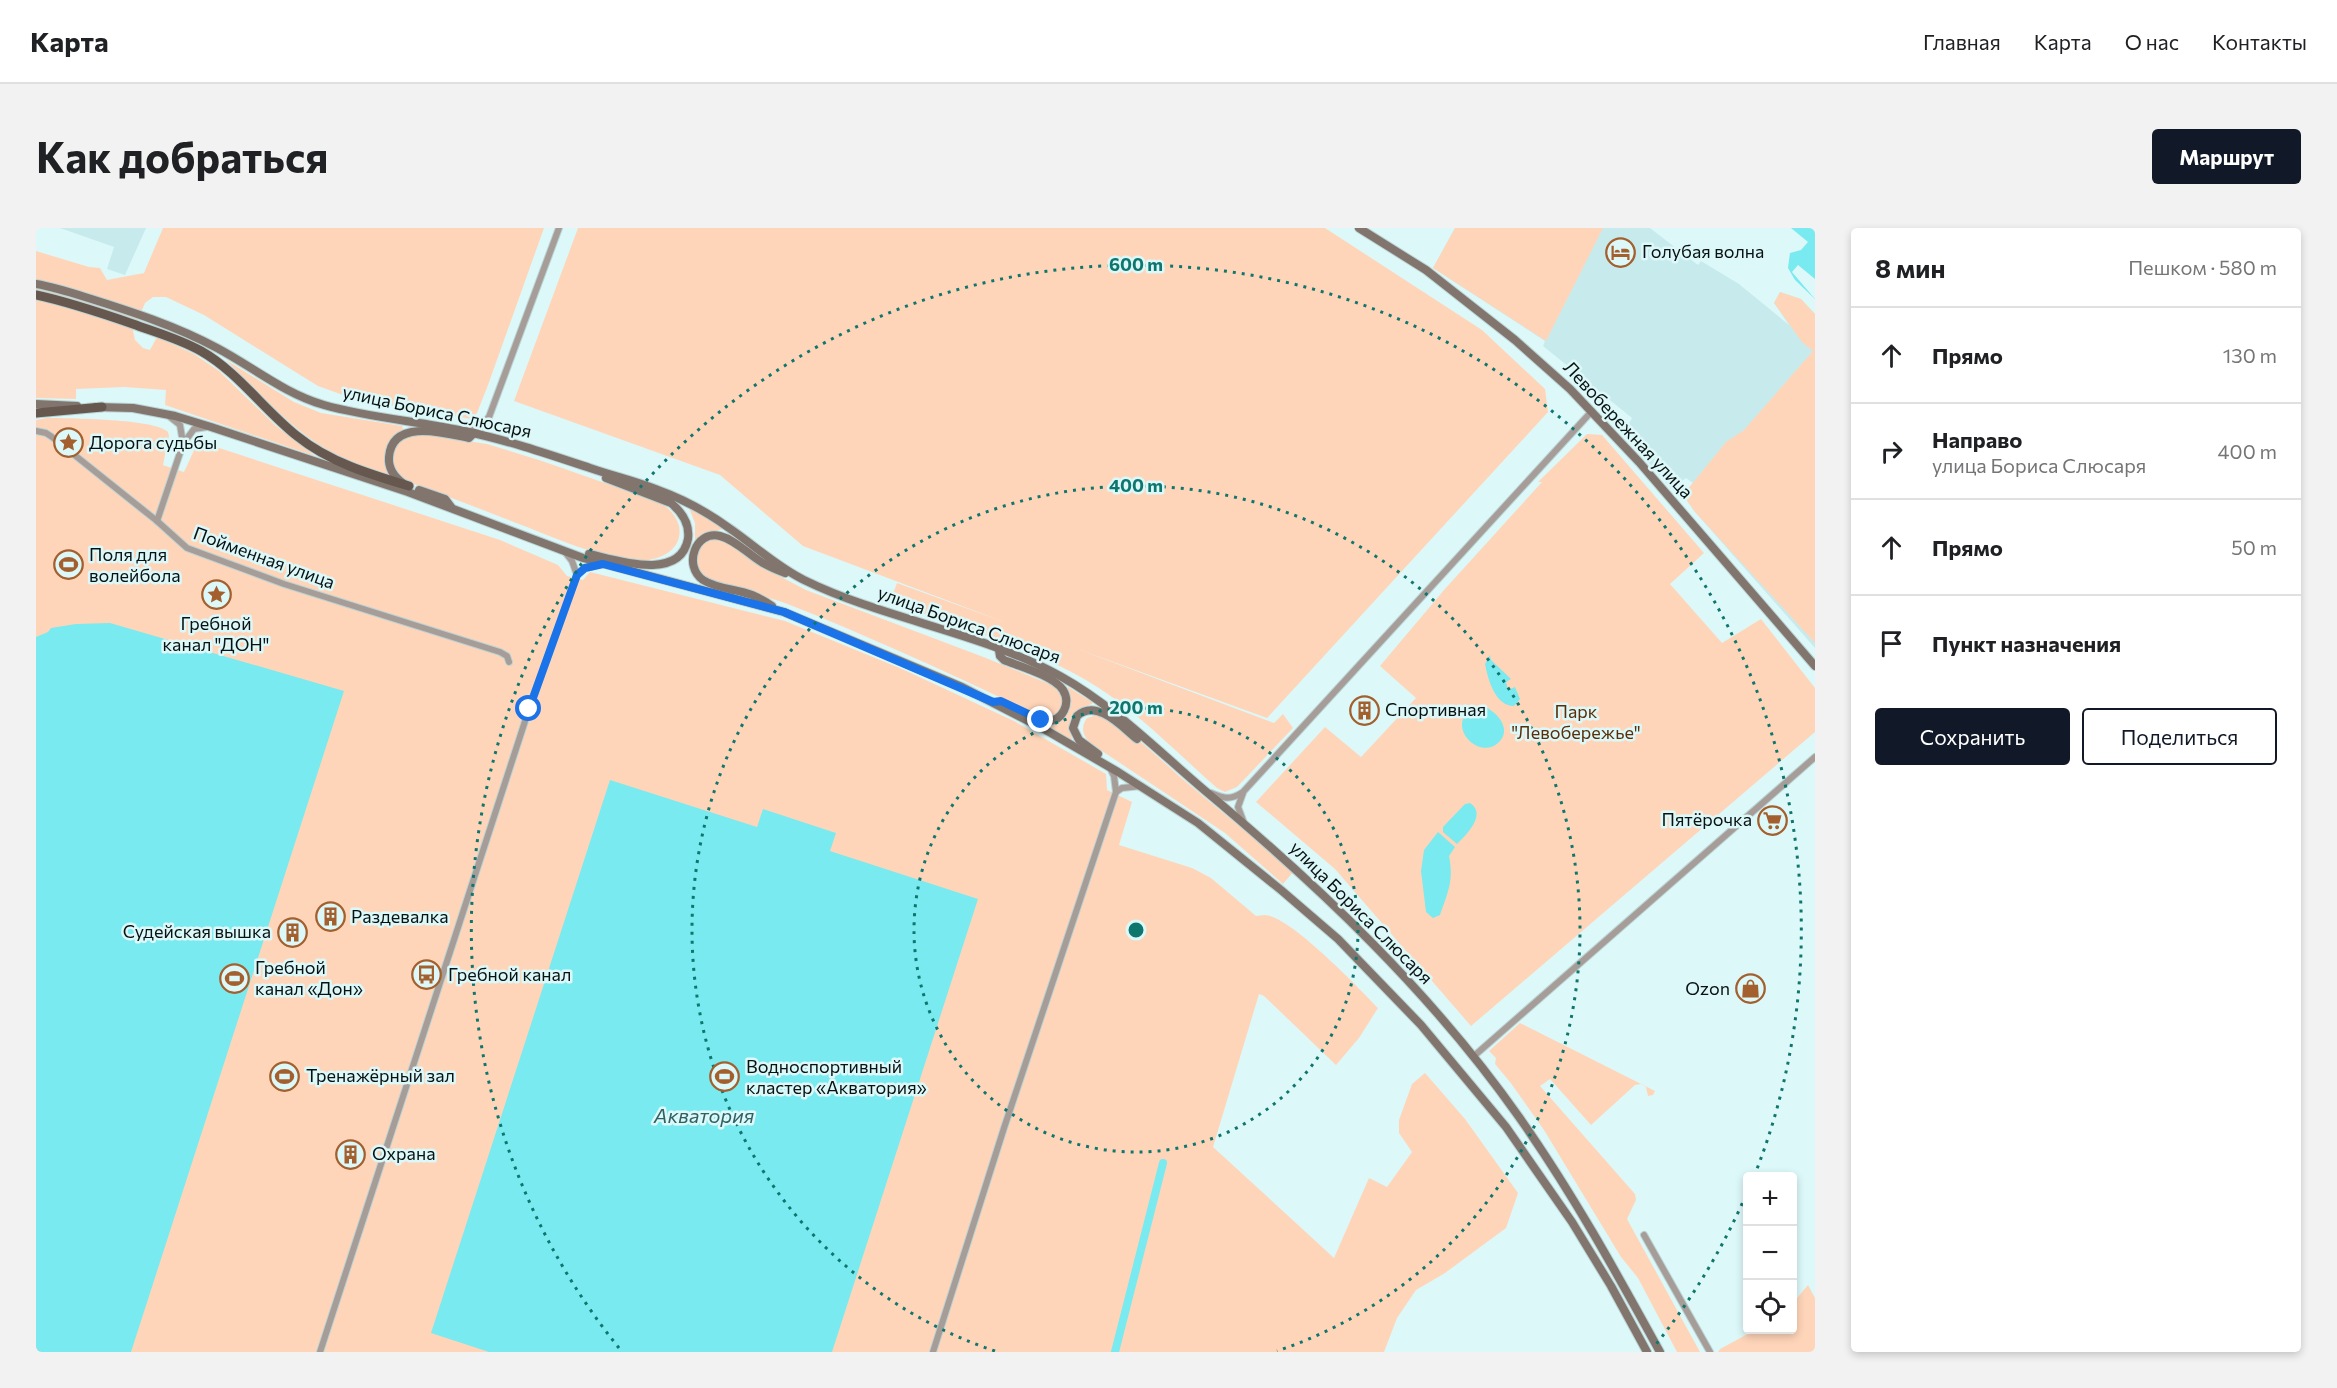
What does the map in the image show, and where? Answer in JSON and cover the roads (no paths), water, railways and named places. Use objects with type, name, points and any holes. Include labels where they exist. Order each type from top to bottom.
[{"type":"main road","name":"Левобережная улица","points":[[1359,228],[1426,270],[1481,313],[1539,361],[1592,411],[1815,666]]},
{"type":"main road","name":"улица Бориса Слюсаря","points":[[36,284],[107,304],[157,327],[205,342],[308,400],[362,414],[464,430],[553,455],[658,489],[720,521],[779,565],[805,580],[999,650],[1053,672],[1075,685],[1108,707],[1298,871],[1347,916],[1435,1011],[1474,1056],[1520,1117],[1580,1209],[1660,1352]]},
{"type":"main road","points":[[36,295],[157,327],[214,360],[233,374],[296,435],[328,458],[445,499],[451,508]]},
{"type":"main road","name":"улица Бориса Слюсаря","points":[[36,404],[133,408],[212,427],[451,508],[583,558],[784,612],[993,702],[1118,772],[1198,823],[1281,890],[1338,939],[1421,1025],[1506,1127],[1566,1213],[1611,1286],[1647,1352]]},
{"type":"main road","points":[[36,413],[102,407]]},
{"type":"main road","points":[[409,486],[393,475],[390,468],[389,453],[397,439],[410,432],[422,430],[469,438],[474,433]]},
{"type":"main road","points":[[583,558],[587,554],[638,565],[664,564],[680,555],[688,538],[686,519],[680,510],[671,503],[608,479],[604,472]]},
{"type":"main road","points":[[784,612],[753,595],[702,579],[694,568],[692,557],[698,543],[711,536],[719,536],[731,541],[769,567],[805,580]]},
{"type":"main road","points":[[993,702],[1001,701],[1036,718],[1050,721],[1063,713],[1067,702],[1063,690],[1058,685],[1004,660],[999,650]]},
{"type":"main road","points":[[1118,772],[1113,764],[1079,740],[1073,728],[1077,716],[1088,710],[1101,712],[1137,739],[1146,741]]},
{"type":"street","points":[[464,430],[479,428],[489,417],[559,228]]},
{"type":"street","points":[[1203,789],[1223,799],[1230,799],[1243,792],[1592,411]]},
{"type":"street","points":[[165,414],[180,425],[183,444]]},
{"type":"street","points":[[157,521],[183,444],[194,429],[212,427]]},
{"type":"street","name":"Пойменная улица","points":[[36,431],[52,437],[157,521],[187,548],[373,613],[500,652],[507,656],[509,662]]},
{"type":"street","points":[[564,551],[572,561],[577,575]]},
{"type":"street","points":[[320,1352],[529,709],[577,575],[585,568],[603,564]]},
{"type":"street","points":[[1474,1056],[1815,757]]},
{"type":"street","points":[[933,1352],[1004,1128],[1116,792],[1114,776],[1109,767]]},
{"type":"street","points":[[1116,792],[1122,788],[1141,786]]},
{"type":"street","points":[[1243,792],[1238,807],[1244,824]]},
{"type":"street","points":[[1644,1235],[1710,1352]]},
{"type":"water","points":[[1791,228],[1815,228],[1815,299],[1795,280],[1788,268],[1790,253],[1801,250],[1808,242]]},
{"type":"water","name":"Гребной канал «Дон»","points":[[110,623],[344,691],[131,1352],[36,1352],[36,637],[48,632],[51,628],[76,624]]},
{"type":"water","points":[[1490,655],[1491,660],[1511,679],[1506,682],[1508,690],[1515,687],[1520,699],[1514,706],[1502,702],[1494,691],[1485,664]]},
{"type":"water","points":[[1480,705],[1497,715],[1503,726],[1502,738],[1498,743],[1489,747],[1480,747],[1472,743],[1462,728],[1468,711]]},
{"type":"water","name":"Акватория","points":[[610,780],[757,827],[763,809],[836,833],[830,851],[978,899],[832,1352],[489,1352],[431,1333]]},
{"type":"water","points":[[1470,803],[1477,813],[1476,818],[1470,830],[1457,844],[1443,832],[1443,827],[1465,804]]},
{"type":"water","points":[[1438,832],[1455,847],[1449,856],[1451,872],[1448,893],[1440,915],[1433,918],[1426,912],[1421,871],[1424,850]]},
{"type":"waterway","points":[[1115,1352],[1163,1163]]},
{"type":"place","name":"Голубая волна","points":[[1621,252]]},
{"type":"place","name":"Дорога судьбы","points":[[68,443]]},
{"type":"place","name":"Поля для волейбола","points":[[68,565]]},
{"type":"place","name":"Гребной канал \"ДОН\"","points":[[216,595]]},
{"type":"place","name":"Спортивная","points":[[1364,710]]},
{"type":"place","name":"Пятёрочка","points":[[1773,820]]},
{"type":"place","name":"Раздевалка","points":[[330,917]]},
{"type":"place","name":"Судейская вышка","points":[[292,932]]},
{"type":"place","name":"Гребной канал","points":[[427,975]]},
{"type":"place","name":"Гребной канал «Дон»","points":[[234,978]]},
{"type":"place","name":"Ozon","points":[[1751,989]]},
{"type":"place","name":"Тренажёрный зал","points":[[285,1076]]},
{"type":"place","name":"Водноспортивный кластер «Акватория»","points":[[725,1077]]},
{"type":"place","name":"Охрана","points":[[351,1154]]},
{"type":"park label","name":"Парк \"Левобережье\"","points":[[1576,722]]}]
